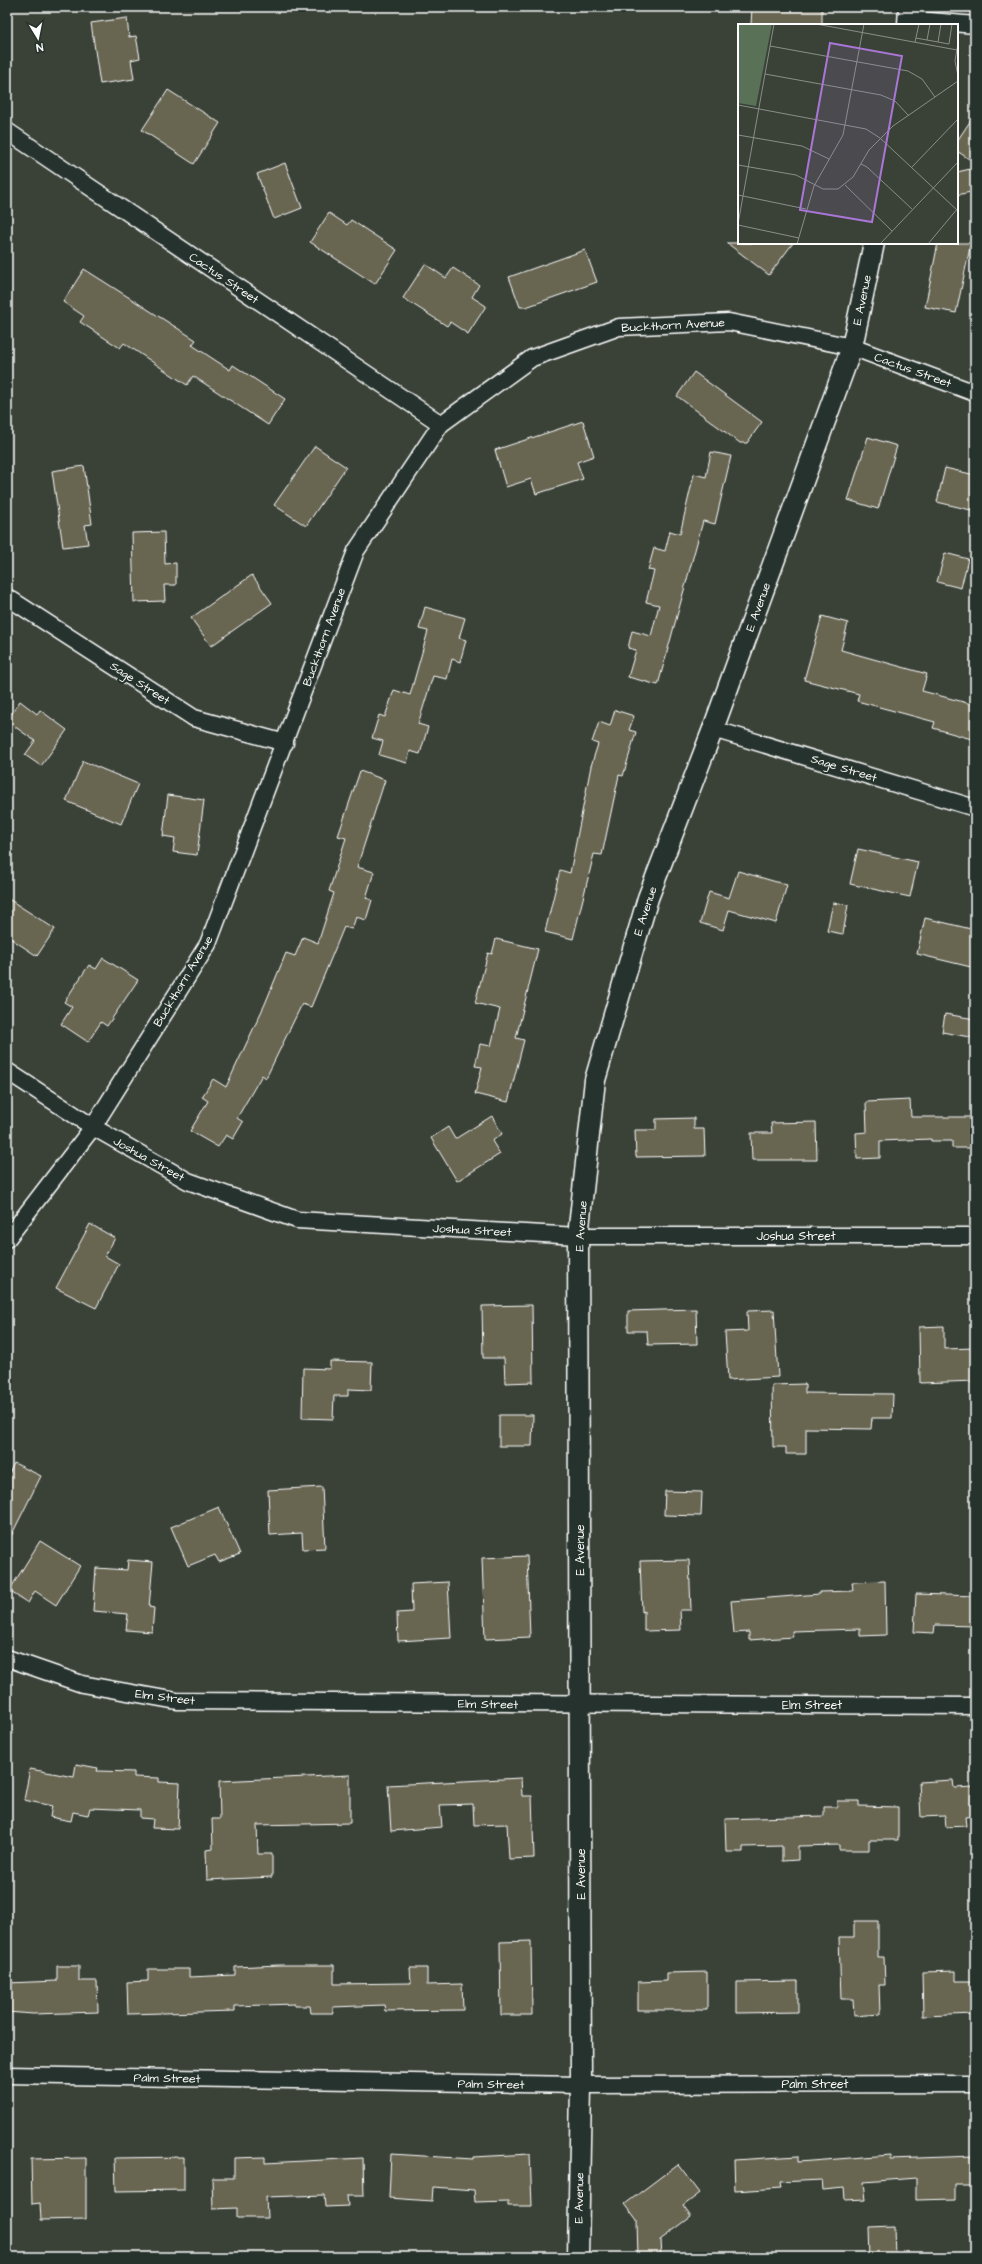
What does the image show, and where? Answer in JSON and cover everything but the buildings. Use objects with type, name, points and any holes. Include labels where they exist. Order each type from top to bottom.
[{"type":"street","points":[[908,17],[975,25]]},
{"type":"street","name":"Cactus Street","points":[[7,131],[441,424]]},
{"type":"street","name":"E Avenue","points":[[578,2257],[581,2085],[581,1704],[578,1236],[595,1080],[648,898],[714,729],[852,347],[874,244]]},
{"type":"street","name":"Buckthorn Avenue","points":[[7,1239],[93,1127],[208,944],[356,551],[441,424],[532,358],[619,327],[729,322],[852,347]]},
{"type":"street","name":"Cactus Street","points":[[852,347],[975,393]]},
{"type":"street","name":"Sage Street","points":[[7,597],[194,718],[285,742]]},
{"type":"street","name":"Sage Street","points":[[714,729],[975,808]]},
{"type":"street","name":"Joshua Street","points":[[7,1071],[93,1127],[188,1181],[297,1220],[578,1236],[975,1236]]},
{"type":"street","name":"Elm Street","points":[[7,1658],[82,1684],[177,1701],[975,1706]]},
{"type":"street","name":"Palm Street","points":[[7,2076],[581,2085],[975,2084]]}]
